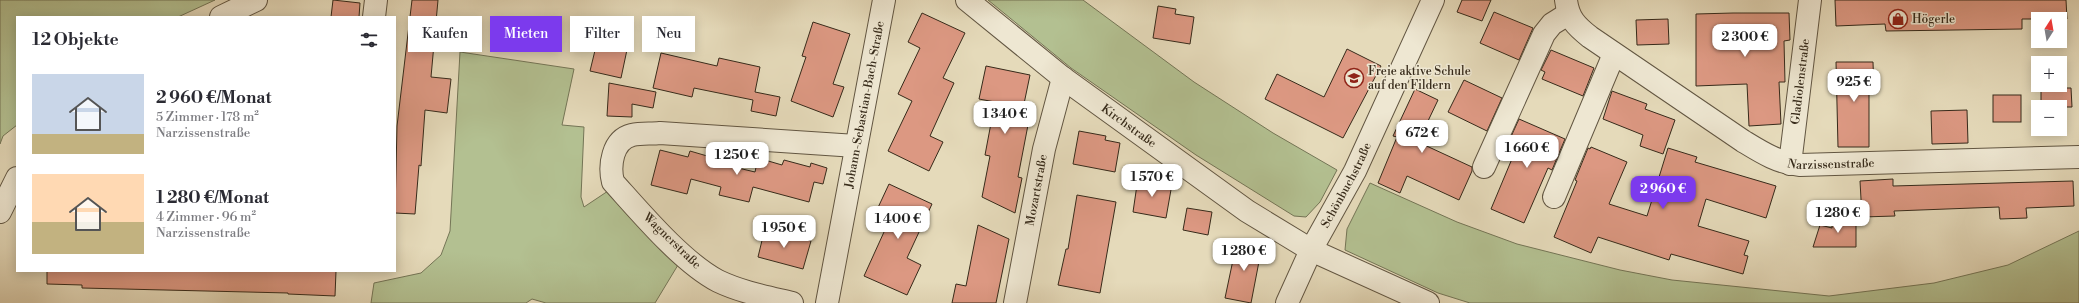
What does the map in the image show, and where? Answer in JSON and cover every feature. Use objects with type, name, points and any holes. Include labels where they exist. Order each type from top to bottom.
[{"type":"street","points":[[223,16],[256,0]]},
{"type":"street","points":[[374,16],[376,0]]},
{"type":"street","name":"Johann-Sebastian-Bach-Straße","points":[[827,303],[884,0]]},
{"type":"street","name":"Kirchstraße","points":[[967,0],[1062,78],[1247,211],[1311,250],[1428,303]]},
{"type":"street","name":"Schönbuchstraße","points":[[1287,303],[1311,250],[1355,171],[1433,0]]},
{"type":"street","name":"Gladiolenstraße","points":[[1790,164],[1810,0]]},
{"type":"street","name":"Narzissenstraße","points":[[1484,167],[1544,34],[1567,7],[1579,29],[1614,54],[1768,157],[1790,164],[2079,157]]},
{"type":"street","points":[[1554,196],[1614,54]]},
{"type":"street","name":"Mozartstraße","points":[[1015,303],[1044,149],[1062,78]]},
{"type":"street","name":"Wagnerstraße","points":[[792,303],[746,291],[720,281],[696,268],[613,182],[611,173],[613,154],[624,140],[631,135],[660,133],[856,146]]},
{"type":"street","points":[[7,207],[16,181]]},
{"type":"green space","points":[[0,0],[215,0],[180,16],[16,16],[16,126],[3,136],[0,144]]},
{"type":"green space","points":[[988,0],[1083,0],[1194,82],[1273,133],[1337,170],[1320,202],[1306,217],[1294,216],[1196,155],[1071,68]]},
{"type":"green space","points":[[460,52],[574,69],[562,125],[584,127],[581,197],[584,207],[611,189],[681,260],[655,303],[546,303],[532,299],[526,303],[371,303],[374,283],[421,273],[441,255],[450,231]]},
{"type":"green space","points":[[1370,183],[1457,222],[1517,244],[1620,270],[1672,280],[1829,296],[1934,283],[2008,265],[2079,231],[2079,303],[1470,303],[1438,293],[1345,250],[1347,229]]},
{"type":"building","points":[[333,0],[360,3],[359,16],[331,16]]},
{"type":"building","points":[[412,0],[438,0],[437,16],[410,16]]},
{"type":"building","points":[[1462,0],[1491,0],[1482,21],[1457,12]]},
{"type":"building","points":[[1835,0],[2066,0],[2067,12],[2031,12],[2031,19],[2022,19],[2022,29],[1886,31],[1885,24],[1836,26]]},
{"type":"building","points":[[1158,6],[1176,9],[1175,14],[1194,17],[1190,44],[1153,38]]},
{"type":"building","points":[[1494,12],[1533,28],[1519,60],[1480,43]]},
{"type":"building","points":[[922,13],[965,33],[943,78],[954,83],[930,136],[943,142],[929,171],[888,151],[912,101],[898,94],[920,48],[908,42]]},
{"type":"building","points":[[1789,13],[1790,40],[1784,41],[1785,82],[1779,82],[1781,124],[1749,126],[1747,84],[1696,86],[1696,14]]},
{"type":"building","points":[[1668,19],[1669,44],[1637,45],[1636,20]]},
{"type":"building","points":[[813,22],[850,34],[833,84],[844,87],[833,117],[791,101],[806,57],[802,56]]},
{"type":"building","points":[[408,34],[408,52],[433,52],[431,77],[451,79],[447,113],[425,110],[421,166],[419,165],[415,214],[396,213],[397,126]]},
{"type":"building","points":[[1347,49],[1381,66],[1343,138],[1265,99],[1277,74],[1324,97]]},
{"type":"building","points":[[1551,50],[1594,68],[1583,96],[1542,79],[1545,72],[1541,70]]},
{"type":"building","points":[[595,52],[627,52],[621,78],[590,71]]},
{"type":"building","points":[[661,53],[717,66],[719,58],[760,67],[755,92],[780,97],[776,116],[751,111],[753,100],[694,88],[692,97],[653,88]]},
{"type":"building","points":[[1836,62],[1873,62],[1874,93],[1869,93],[1869,147],[1838,147]]},
{"type":"building","points":[[986,66],[1030,75],[1020,123],[1028,125],[1018,177],[1022,178],[1015,213],[982,197],[990,156],[985,155],[995,102],[979,99]]},
{"type":"building","points":[[1464,80],[1502,98],[1487,131],[1448,112]]},
{"type":"building","points":[[609,83],[656,92],[653,108],[632,104],[632,117],[607,116]]},
{"type":"building","points":[[2067,88],[2071,88],[2072,107],[2067,107],[2067,100],[2041,100],[2041,92],[2067,92]]},
{"type":"building","points":[[1415,89],[1438,100],[1418,142],[1472,167],[1472,171],[1459,200],[1407,176],[1400,193],[1378,183],[1397,137],[1393,136]]},
{"type":"building","points":[[1612,91],[1647,104],[1645,109],[1675,120],[1663,154],[1640,146],[1643,135],[1603,119]]},
{"type":"building","points":[[1993,95],[2021,95],[2021,122],[1993,122]]},
{"type":"building","points":[[1967,110],[1968,143],[1932,144],[1931,111]]},
{"type":"building","points":[[1519,119],[1565,139],[1552,170],[1548,168],[1524,223],[1491,209],[1514,154],[1510,152],[1514,143],[1509,141]]},
{"type":"building","points":[[1079,131],[1106,136],[1105,140],[1120,143],[1115,172],[1073,164]]},
{"type":"building","points":[[1591,147],[1627,162],[1609,204],[1647,216],[1668,148],[1697,157],[1695,162],[1776,186],[1766,218],[1706,199],[1698,226],[1749,241],[1744,255],[1748,256],[1743,274],[1671,254],[1669,260],[1598,237],[1591,253],[1554,237],[1577,181],[1575,180],[1588,148],[1590,149]]},
{"type":"building","points":[[660,150],[688,157],[690,151],[714,158],[713,162],[755,172],[758,158],[782,165],[784,160],[810,167],[811,163],[827,168],[823,184],[814,182],[809,202],[753,187],[749,202],[719,195],[721,187],[691,179],[687,194],[651,185]]},
{"type":"building","points":[[1138,178],[1172,184],[1166,218],[1133,212]]},
{"type":"building","points":[[1893,179],[1893,186],[2073,181],[2074,206],[2026,208],[2027,218],[2000,219],[1999,207],[1894,211],[1895,216],[1862,217],[1860,181]]},
{"type":"building","points":[[889,184],[932,204],[907,258],[921,265],[907,295],[864,276],[889,221],[875,214]]},
{"type":"building","points":[[1077,195],[1116,202],[1100,293],[1058,285],[1066,249],[1068,249]]},
{"type":"building","points":[[1187,208],[1212,212],[1208,235],[1183,230]]},
{"type":"building","points":[[1832,217],[1856,217],[1856,247],[1813,247],[1820,225],[1832,228]]},
{"type":"building","points":[[978,225],[1009,239],[996,303],[952,303],[956,284],[966,286]]},
{"type":"building","points":[[765,228],[811,241],[803,269],[758,257]]},
{"type":"building","points":[[1237,241],[1262,246],[1251,303],[1225,298]]},
{"type":"building","points":[[47,272],[336,272],[335,296],[288,293],[82,288],[82,285],[47,284]]},
{"type":"place","name":"Högerle","points":[[1898,19]]},
{"type":"place","name":"Freie aktive Schule auf den Fildern","points":[[1354,78]]}]
